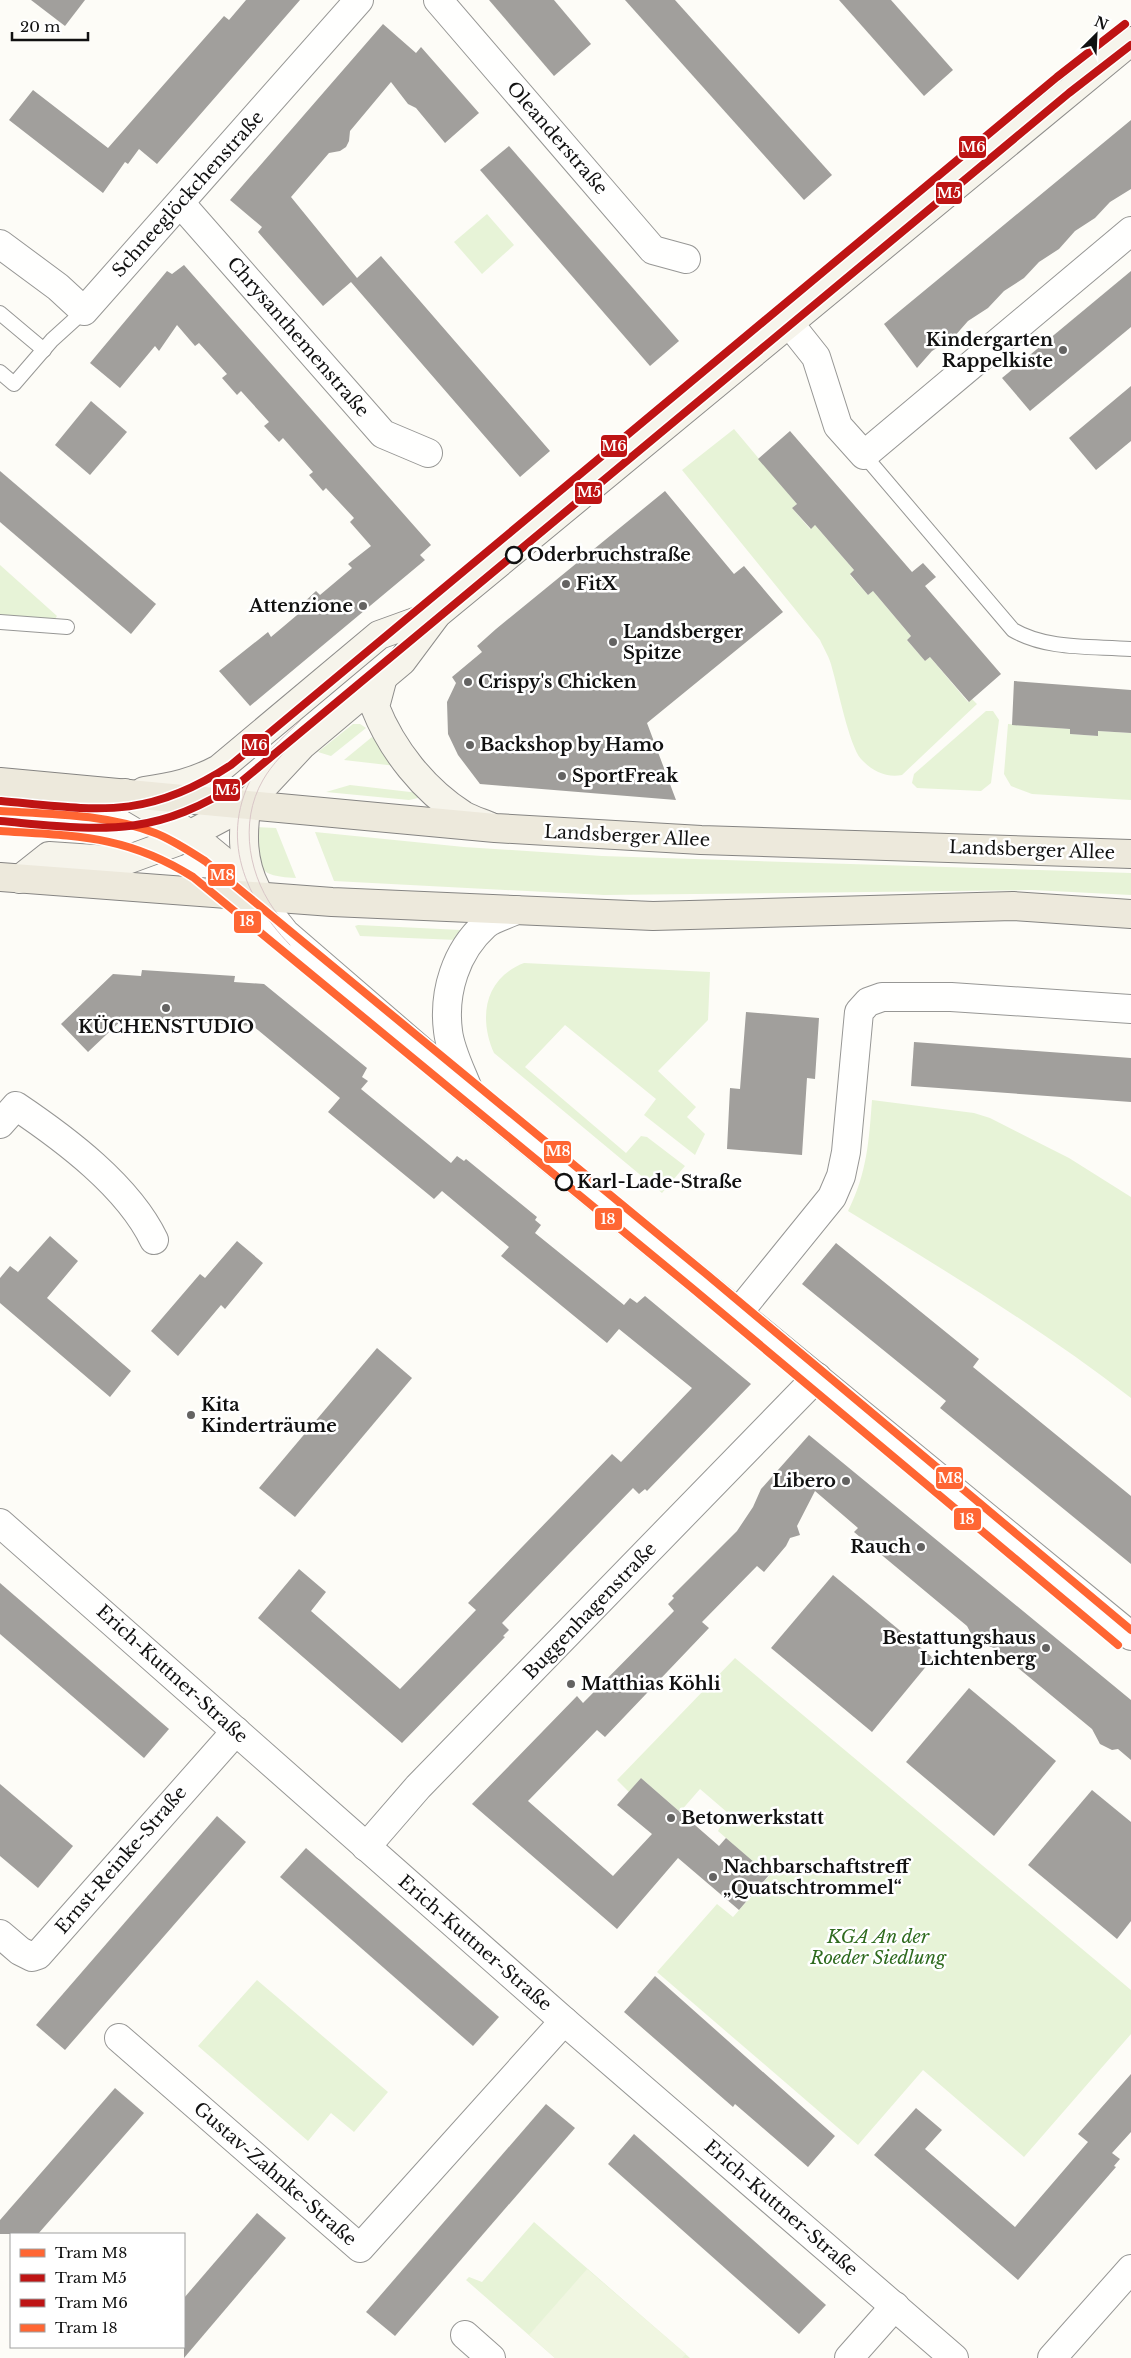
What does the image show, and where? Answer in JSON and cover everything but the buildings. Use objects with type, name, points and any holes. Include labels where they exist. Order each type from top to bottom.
[{"type":"main road","name":"Landsberger Allee","points":[[0,782],[495,828],[701,840],[1131,854]]},
{"type":"main road","points":[[10,878],[260,897],[652,916],[1013,906],[1131,914]]},
{"type":"street","name":"Schneeglöckchenstraße","points":[[84,310],[181,204],[359,0]]},
{"type":"street","name":"Oleanderstraße","points":[[438,0],[653,250],[686,259]]},
{"type":"street","points":[[10,878],[49,856],[124,861],[153,852],[190,835],[247,804],[302,745],[402,661],[437,614],[1131,41]]},
{"type":"street","name":"Chrysanthemenstraße","points":[[181,204],[383,434],[428,453]]},
{"type":"street","points":[[789,323],[816,357],[838,426],[864,455],[1131,231]]},
{"type":"street","points":[[0,244],[58,287],[84,310]]},
{"type":"street","points":[[125,793],[171,788],[200,779],[219,769],[380,635],[437,614]]},
{"type":"street","points":[[382,677],[375,707],[391,741],[431,791],[464,816],[495,828]]},
{"type":"street","name":"Landsberger Allee","points":[[125,793],[159,812],[190,835],[234,870],[260,897]]},
{"type":"street","points":[[247,804],[243,832],[248,869],[260,897],[285,933],[468,1091],[1131,1636]]},
{"type":"street","points":[[468,1091],[448,1032],[447,1006],[450,984],[465,948],[486,924],[516,910]]},
{"type":"street","points":[[738,1313],[832,1197],[837,1187],[846,1152],[859,1012],[868,1002],[882,997],[951,998],[1131,1009]]},
{"type":"street","points":[[0,1124],[16,1106],[37,1120],[123,1192],[142,1217],[154,1240]]},
{"type":"street","name":"Buggenhagenstraße","points":[[366,1847],[418,1787],[817,1377]]},
{"type":"street","name":"Erich-Kuttner-Straße","points":[[0,1523],[564,2021],[954,2358]]},
{"type":"street","name":"Ernst-Reinke-Straße","points":[[0,1934],[20,1951],[32,1957],[38,1955],[236,1731]]},
{"type":"street","name":"Gustav-Zahnke-Straße","points":[[119,2038],[360,2248],[564,2021]]},
{"type":"street","points":[[1052,2358],[1131,2268]]},
{"type":"street","points":[[849,2358],[895,2306]]},
{"type":"street","points":[[465,2335],[491,2358]]},
{"type":"lane","name":"Schneeglöckchenstraße","points":[[0,372],[14,384],[44,350],[84,310]]},
{"type":"lane","points":[[0,313],[44,350]]},
{"type":"lane","points":[[864,455],[1013,630],[1027,638],[1043,642],[1131,649]]},
{"type":"lane","points":[[0,622],[67,628]]},
{"type":"green space","points":[[487,214],[514,245],[482,274],[454,242]]},
{"type":"green space","points":[[734,429],[797,504],[792,508],[810,529],[815,525],[854,570],[850,575],[868,595],[873,591],[911,636],[907,640],[925,661],[930,657],[968,702],[972,699],[977,704],[902,775],[896,776],[880,773],[861,759],[852,742],[831,664],[820,640],[682,470]]},
{"type":"green space","points":[[0,565],[57,616],[53,622],[0,618]]},
{"type":"green space","points":[[986,711],[993,711],[999,720],[991,783],[981,791],[917,788],[912,783],[914,774]]},
{"type":"green space","points":[[353,724],[360,724],[366,728],[331,756],[318,752]]},
{"type":"green space","points":[[1008,724],[1070,729],[1070,734],[1097,736],[1098,731],[1131,733],[1131,800],[1032,794],[1011,786],[1004,774]]},
{"type":"green space","points":[[372,737],[396,766],[344,760]]},
{"type":"green space","points":[[350,785],[419,793],[418,798],[409,800],[326,792]]},
{"type":"green space","points":[[255,827],[276,828],[296,878],[272,875],[260,866]]},
{"type":"green space","points":[[315,832],[464,847],[602,856],[1131,873],[1131,895],[1032,890],[604,895],[334,881]]},
{"type":"green space","points":[[355,926],[461,930],[457,940],[360,936]]},
{"type":"green space","points":[[524,963],[710,972],[708,1020],[658,1071],[696,1107],[687,1117],[705,1134],[695,1155],[644,1115],[656,1099],[565,1025],[525,1067],[626,1153],[641,1136],[647,1137],[685,1166],[662,1193],[494,1053],[486,1026],[488,1000],[501,978]]},
{"type":"green space","points":[[872,1100],[974,1113],[990,1118],[1069,1158],[1131,1197],[1131,1398],[1028,1324],[848,1211],[859,1183],[866,1157]]},
{"type":"green space","name":"KGA An der Roeder Siedlung","points":[[735,1658],[1131,1990],[1131,2034],[1024,2157],[923,2070],[858,2145],[657,1972],[717,1904],[733,1917],[769,1876],[718,1831],[728,1813],[700,1789],[680,1812],[641,1778],[629,1792],[617,1780]]},
{"type":"green space","points":[[257,1980],[388,2092],[354,2132],[331,2113],[308,2141],[198,2046]]},
{"type":"green space","points":[[534,2222],[690,2358],[555,2358],[466,2280],[469,2277],[482,2282]]},
{"type":"green space","points":[[587,2269],[686,2354],[682,2358],[555,2358],[529,2335]]},
{"type":"tram line","name":"M6","points":[[1,801],[94,808],[146,803],[173,796],[201,783],[231,765],[1057,77],[1125,24]]},
{"type":"tram line","name":"M5","points":[[0,821],[97,828],[153,822],[210,800],[242,781],[1069,93],[1131,45]]},
{"type":"tram line","points":[[290,945],[273,925],[248,883],[240,860],[237,837],[239,813],[246,789],[259,765],[273,747],[301,720]]},
{"type":"tram line","points":[[299,736],[267,774],[255,797],[249,832],[250,850],[260,885],[269,901],[279,916],[311,948]]},
{"type":"tram line","name":"M8","points":[[0,811],[59,814],[117,822],[162,836],[205,861],[705,1273],[1131,1630]]},
{"type":"tram line","name":"18","points":[[0,831],[53,834],[123,845],[169,863],[193,877],[692,1288],[1118,1645]]},
{"type":"place","name":"Kindergarten Rappelkiste","points":[[1063,350]]},
{"type":"place","name":"Oderbruchstraße","points":[[514,555]]},
{"type":"place","name":"FitX","points":[[566,584]]},
{"type":"place","name":"Attenzione","points":[[363,606]]},
{"type":"place","name":"Landsberger Spitze","points":[[613,642]]},
{"type":"place","name":"Crispy's Chicken","points":[[468,682]]},
{"type":"place","name":"Backshop by Hamo","points":[[470,745]]},
{"type":"place","name":"SportFreak","points":[[562,776]]},
{"type":"place","name":"KÜCHENSTUDIO","points":[[166,1008]]},
{"type":"place","name":"Karl-Lade-Straße","points":[[564,1182]]},
{"type":"place","name":"Kita Kinderträume","points":[[191,1415]]},
{"type":"place","name":"Libero","points":[[846,1481]]},
{"type":"place","name":"Rauch","points":[[921,1547]]},
{"type":"place","name":"Bestattungshaus Lichtenberg","points":[[1046,1648]]},
{"type":"place","name":"Matthias Köhli","points":[[571,1684]]},
{"type":"place","name":"Betonwerkstatt","points":[[671,1818]]},
{"type":"place","name":"Nachbarschaftstreff „Quatschtrommel“","points":[[713,1877]]}]
